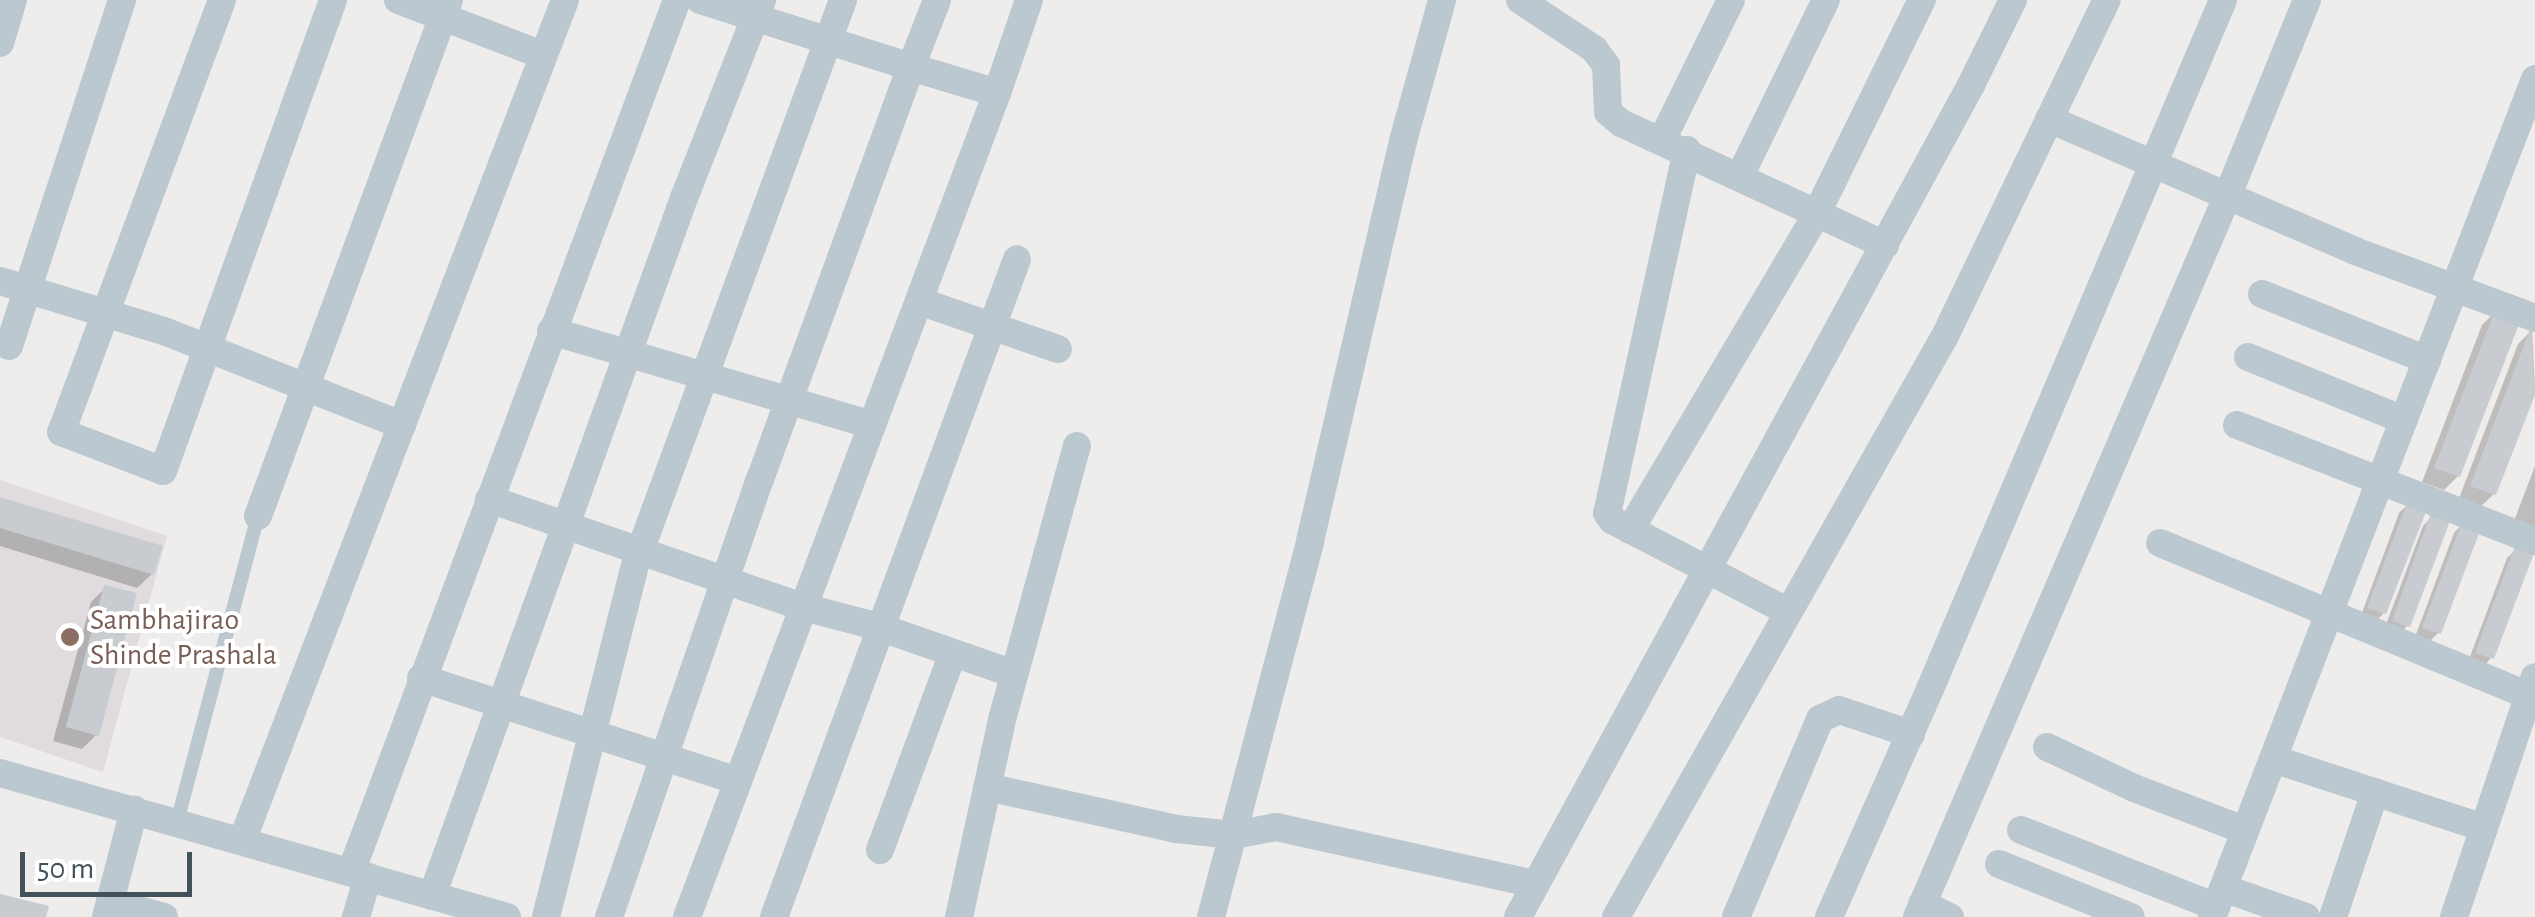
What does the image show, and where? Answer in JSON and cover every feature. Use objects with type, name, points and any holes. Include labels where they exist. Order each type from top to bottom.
[{"type":"street","points":[[0,44],[13,0]]},
{"type":"street","points":[[10,346],[122,0]]},
{"type":"street","points":[[222,0],[61,432],[163,471],[333,0]]},
{"type":"street","points":[[398,0],[446,8],[543,55]]},
{"type":"street","points":[[242,841],[564,0]]},
{"type":"street","points":[[356,917],[360,874],[422,678],[677,0]]},
{"type":"street","points":[[700,0],[758,9],[828,40],[997,94]]},
{"type":"street","points":[[546,917],[641,548],[843,0]]},
{"type":"street","points":[[609,917],[788,401],[936,0]]},
{"type":"street","points":[[687,917],[1029,0]]},
{"type":"street","points":[[1210,917],[1310,541],[1403,141],[1442,0]]},
{"type":"street","points":[[1520,0],[1594,48],[1606,64],[1608,112],[1621,123],[1885,246]]},
{"type":"street","points":[[1731,0],[1674,145],[1607,513],[1630,530],[1787,611]]},
{"type":"street","points":[[1740,176],[1826,0]]},
{"type":"street","points":[[1630,530],[1816,215],[1922,0]]},
{"type":"street","points":[[1518,917],[1885,246],[2012,0]]},
{"type":"street","points":[[1616,917],[1946,336],[2107,0]]},
{"type":"street","points":[[1829,917],[1911,734],[2222,0]]},
{"type":"street","points":[[1950,917],[1919,911],[2228,196],[2307,0]]},
{"type":"street","points":[[258,516],[446,8]]},
{"type":"street","points":[[432,896],[628,354],[758,9]]},
{"type":"street","points":[[2217,904],[2534,87]]},
{"type":"street","points":[[2049,119],[2354,252],[2535,318]]},
{"type":"street","points":[[774,917],[1017,259]]},
{"type":"street","points":[[0,280],[208,348],[402,425]]},
{"type":"street","points":[[2262,294],[2428,360]]},
{"type":"street","points":[[919,301],[1058,349]]},
{"type":"street","points":[[551,331],[872,425]]},
{"type":"street","points":[[2248,357],[2404,420]]},
{"type":"street","points":[[2237,425],[2535,541]]},
{"type":"street","points":[[959,917],[1014,674],[1077,446]]},
{"type":"street","points":[[488,499],[641,548],[803,607],[879,627],[1014,674]]},
{"type":"street","points":[[2160,543],[2329,616],[2533,690],[2481,827],[2454,917]]},
{"type":"street","points":[[880,850],[953,652]]},
{"type":"street","points":[[422,678],[590,736],[738,781]]},
{"type":"street","points":[[1736,917],[1820,718],[1839,710],[1911,734]]},
{"type":"street","points":[[2047,747],[2134,788],[2244,830]]},
{"type":"street","points":[[2272,759],[2481,827]]},
{"type":"street","points":[[0,773],[506,917]]},
{"type":"street","points":[[988,787],[1176,829],[1234,835],[1276,827],[1536,884]]},
{"type":"street","points":[[2333,917],[2375,792]]},
{"type":"street","points":[[134,810],[108,909],[164,917]]},
{"type":"street","points":[[2022,830],[2217,904],[2306,917]]},
{"type":"street","points":[[1999,864],[2132,917]]},
{"type":"lane","points":[[177,822],[258,516]]},
{"type":"shaded area","name":"Sambhajirao Shinde Prashala","points":[[0,480],[167,536],[103,772],[0,737]]},
{"type":"building","points":[[2496,308],[2521,319],[2460,477],[2434,468]]},
{"type":"building","points":[[2531,327],[2535,395],[2496,495],[2470,486]]},
{"type":"building","points":[[0,497],[163,546],[154,575],[0,528]]},
{"type":"building","points":[[2408,501],[2427,509],[2386,614],[2367,608]]},
{"type":"building","points":[[2431,513],[2450,521],[2410,627],[2392,621]]},
{"type":"building","points":[[2463,520],[2481,528],[2441,634],[2422,628]]},
{"type":"building","points":[[2515,546],[2534,553],[2494,659],[2475,653]]},
{"type":"building","points":[[104,585],[137,593],[99,736],[66,727]]},
{"type":"building","points":[[0,894],[49,906],[46,917],[0,917]]},
{"type":"place","name":"Sambhajirao Shinde Prashala","points":[[70,637]]}]
